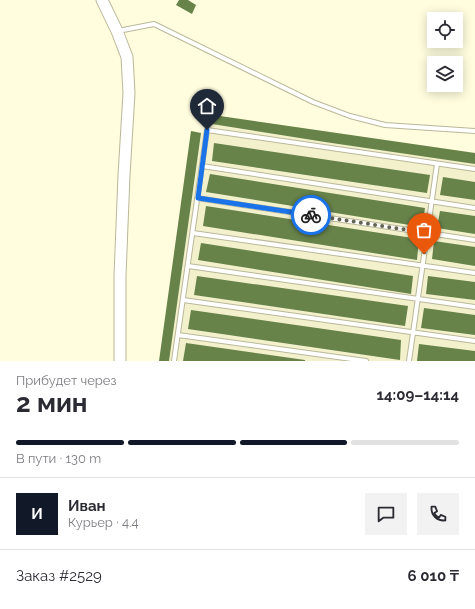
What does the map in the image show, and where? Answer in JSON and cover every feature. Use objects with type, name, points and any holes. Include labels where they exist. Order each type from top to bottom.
[{"type":"street","points":[[102,0],[117,31],[127,57],[129,92],[120,276],[120,361]]},
{"type":"lane","points":[[117,31],[154,24],[313,102],[350,116],[385,124],[475,131]]},
{"type":"lane","points":[[174,361],[207,130],[475,169]]},
{"type":"lane","points":[[409,361],[437,164]]},
{"type":"lane","points":[[202,166],[475,208]]},
{"type":"lane","points":[[198,198],[475,240]]},
{"type":"lane","points":[[193,233],[475,273]]},
{"type":"lane","points":[[188,266],[475,307]]},
{"type":"lane","points":[[183,300],[475,341]]},
{"type":"lane","points":[[178,335],[366,361]]},
{"type":"shaded area","points":[[213,115],[475,153],[475,361],[160,361],[191,131],[201,133],[212,124]]},
{"type":"building","points":[[179,0],[188,0],[196,5],[192,14],[176,5]]},
{"type":"building","points":[[213,115],[475,153],[475,164],[212,124]]},
{"type":"building","points":[[191,131],[201,133],[169,361],[159,361]]},
{"type":"building","points":[[214,143],[430,175],[427,193],[212,161]]},
{"type":"building","points":[[210,174],[425,208],[422,227],[206,192]]},
{"type":"building","points":[[443,177],[475,182],[475,200],[440,195]]},
{"type":"building","points":[[206,206],[419,239],[417,260],[203,226]]},
{"type":"building","points":[[440,211],[475,216],[475,234],[437,228]]},
{"type":"building","points":[[434,241],[475,247],[475,266],[432,259]]},
{"type":"building","points":[[201,243],[413,276],[411,294],[198,260]]},
{"type":"building","points":[[197,276],[408,306],[405,326],[194,295]]},
{"type":"building","points":[[428,276],[475,282],[475,300],[426,294]]},
{"type":"building","points":[[424,308],[475,315],[475,335],[421,328]]},
{"type":"building","points":[[191,310],[401,340],[400,360],[188,329]]},
{"type":"building","points":[[186,343],[305,360],[305,361],[183,361]]},
{"type":"building","points":[[419,344],[475,351],[475,361],[417,361]]},
{"type":"way so far","points":[[311,215],[427,233],[424,254]]},
{"type":"route","points":[[207,130],[198,198],[311,215]]}]
